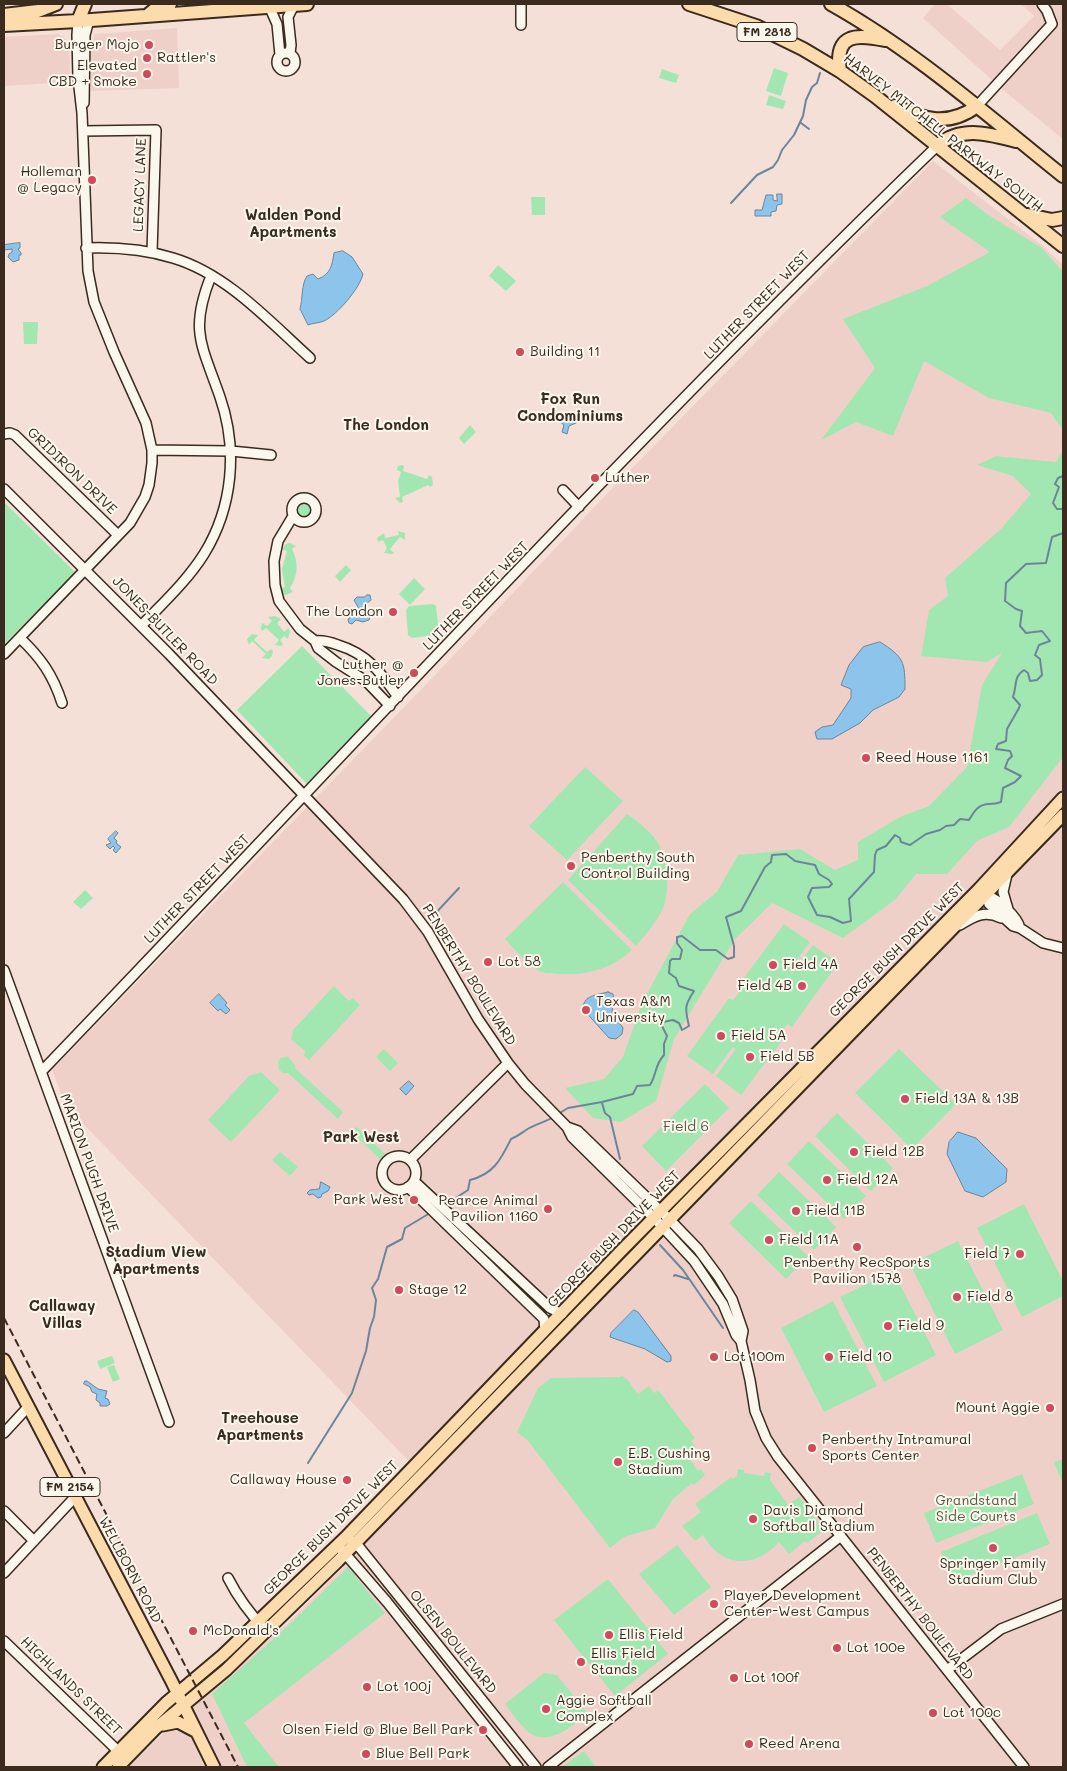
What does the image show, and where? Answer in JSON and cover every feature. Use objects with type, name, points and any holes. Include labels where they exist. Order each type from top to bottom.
[{"type":"highway","points":[[4,15],[38,12],[56,4]]},
{"type":"highway","points":[[84,20],[85,4]]},
{"type":"highway","points":[[148,15],[160,4],[170,4]]},
{"type":"highway","points":[[4,25],[307,4]]},
{"type":"highway","name":"HARVEY MITCHELL PARKWAY SOUTH","points":[[689,4],[756,26],[803,49],[840,71],[875,96],[1063,246]]},
{"type":"highway","points":[[831,4],[894,42],[1063,176]]},
{"type":"highway","points":[[840,71],[840,52],[844,44],[851,38],[868,36],[894,42]]},
{"type":"highway","points":[[875,96],[924,118],[957,117],[970,112],[976,106]]},
{"type":"highway","points":[[937,146],[948,138],[962,133],[973,132],[987,133],[1021,142]]},
{"type":"highway","points":[[1023,214],[1052,220],[1063,218]]},
{"type":"main road","name":"GEORGE BUSH DRIVE WEST","points":[[118,1767],[156,1728],[226,1670],[267,1632],[495,1383],[621,1252],[662,1219],[954,928],[982,892],[1063,798]]},
{"type":"main road","name":"GEORGE BUSH DRIVE WEST","points":[[104,1767],[166,1703],[223,1655],[345,1545],[472,1424],[829,1039],[982,892],[1007,874],[1063,815]]},
{"type":"main road","name":"WELLBORN ROAD","points":[[4,1360],[214,1767]]},
{"type":"main road","points":[[472,1424],[476,1410],[497,1388],[495,1383]]},
{"type":"main road","points":[[156,1728],[168,1723],[178,1722],[195,1731]]},
{"type":"street","points":[[521,4],[521,25]]},
{"type":"street","points":[[976,106],[1052,24],[1047,10],[1042,4]]},
{"type":"street","points":[[290,53],[288,17],[294,5]]},
{"type":"street","points":[[269,6],[277,24],[280,55],[277,61],[279,68],[288,72],[293,70],[296,66],[294,56],[285,52],[280,55]]},
{"type":"street","points":[[4,654],[86,570],[135,515],[145,497],[151,472],[152,450],[146,423],[94,302],[88,271],[83,131],[78,78],[77,35],[84,20]]},
{"type":"street","name":"LEGACY LANE","points":[[83,131],[156,130],[152,252]]},
{"type":"street","name":"LUTHER STREET WEST","points":[[41,1072],[579,507],[818,263],[937,146]]},
{"type":"street","points":[[86,248],[109,247],[152,252],[174,258],[211,276],[249,303],[310,358]]},
{"type":"street","points":[[141,626],[181,585],[204,554],[222,516],[230,470],[231,451],[225,413],[200,342],[200,310],[211,276]]},
{"type":"street","name":"GRIDIRON DRIVE","points":[[4,434],[10,433],[14,435],[118,535]]},
{"type":"street","points":[[152,450],[231,451],[271,455]]},
{"type":"street","name":"JONES-BUTLER ROAD","points":[[4,489],[141,626],[304,795]]},
{"type":"street","points":[[562,490],[579,507]]},
{"type":"street","points":[[293,516],[278,541],[274,561],[275,586],[279,601],[300,629],[315,641],[318,648],[366,681],[390,706]]},
{"type":"street","points":[[20,638],[46,667],[57,688],[62,703]]},
{"type":"street","points":[[315,641],[321,640],[357,652],[371,662],[398,697]]},
{"type":"street","name":"PENBERTHY BOULEVARD","points":[[304,795],[403,899],[428,932],[478,1019],[508,1063],[564,1124],[572,1137],[662,1219],[694,1261],[723,1304],[736,1335],[741,1341],[755,1411],[766,1438],[784,1465],[1024,1767]]},
{"type":"street","points":[[1007,874],[1003,892],[1008,917],[1013,926],[1020,928],[1043,943],[1063,948]]},
{"type":"street","points":[[982,892],[989,904],[1008,917]]},
{"type":"street","points":[[954,928],[975,916],[983,914],[1008,917]]},
{"type":"street","name":"MARION PUGH DRIVE","points":[[4,970],[170,1422]]},
{"type":"street","points":[[410,1160],[508,1063]]},
{"type":"street","points":[[402,1156],[410,1160],[416,1170],[411,1184],[401,1190],[394,1190],[384,1182],[381,1172],[383,1166],[391,1158],[402,1156]]},
{"type":"street","points":[[411,1184],[441,1206],[550,1308],[562,1314]]},
{"type":"street","points":[[411,1184],[433,1212],[544,1320],[545,1331]]},
{"type":"street","points":[[506,1283],[514,1274]]},
{"type":"street","points":[[4,1432],[28,1407]]},
{"type":"street","points":[[4,1573],[75,1497]]},
{"type":"street","points":[[4,1511],[34,1541]]},
{"type":"street","points":[[548,1767],[841,1536]]},
{"type":"street","name":"OLSEN BOULEVARD","points":[[345,1545],[437,1645],[536,1767]]},
{"type":"street","name":"OLSEN BOULEVARD","points":[[345,1545],[426,1652],[518,1767]]},
{"type":"street","points":[[228,1578],[235,1592],[267,1632]]},
{"type":"street","points":[[947,1670],[1002,1629],[1063,1604]]},
{"type":"street","name":"HIGHLANDS STREET","points":[[4,1641],[118,1752]]},
{"type":"street","points":[[426,1652],[437,1645]]},
{"type":"shaded area","points":[[935,4],[947,4],[1000,50],[1034,16],[1021,4],[1063,4],[1063,139],[1003,90],[923,18]]},
{"type":"shaded area","points":[[177,28],[179,88],[91,91],[91,46],[95,34]]},
{"type":"shaded area","points":[[59,34],[69,42],[70,82],[4,86],[4,37]]},
{"type":"shaded area","name":"Texas A&M University","points":[[933,161],[1044,247],[1063,265],[1063,1767],[128,1767],[209,1690],[289,1622],[347,1564],[368,1537],[426,1479],[66,1106],[52,1070],[437,673],[602,499]]},
{"type":"green space","points":[[774,68],[788,73],[781,96],[766,91]]},
{"type":"green space","points":[[662,69],[679,75],[676,83],[659,78]]},
{"type":"green space","points":[[769,95],[786,101],[783,109],[766,105]]},
{"type":"green space","points":[[531,197],[545,197],[545,215],[532,215]]},
{"type":"green space","points":[[966,198],[990,216],[1042,248],[1063,272],[1063,430],[1051,413],[989,398],[924,361],[893,436],[856,422],[821,440],[875,368],[843,319],[927,286],[990,252],[940,217]]},
{"type":"green space","points":[[498,265],[516,281],[506,291],[489,276]]},
{"type":"green space","points":[[23,322],[38,322],[37,344],[24,344]]},
{"type":"green space","points":[[470,425],[476,432],[464,444],[459,438]]},
{"type":"green space","points":[[1063,449],[1063,757],[1009,827],[977,841],[947,874],[916,874],[896,899],[843,938],[772,903],[735,939],[674,1039],[656,1101],[621,1122],[593,1118],[565,1088],[604,1079],[623,1057],[642,1003],[690,914],[717,892],[738,855],[800,849],[835,870],[858,860],[858,842],[900,817],[929,806],[967,767],[982,685],[1002,653],[987,662],[921,656],[929,610],[948,596],[945,578],[1002,528],[1031,494],[1013,476],[977,465],[996,456],[1056,462]]},
{"type":"green space","points":[[398,466],[404,466],[403,471],[427,479],[429,475],[432,477],[433,485],[430,487],[428,485],[402,497],[403,502],[400,503],[395,498],[400,497],[398,481],[401,472],[397,470]]},
{"type":"green space","points":[[4,502],[76,573],[4,644]]},
{"type":"green space","points":[[303,503],[309,505],[311,511],[309,517],[303,519],[297,517],[295,511],[297,505]]},
{"type":"green space","points":[[398,531],[405,533],[405,540],[400,537],[390,549],[394,553],[384,553],[387,548],[383,540],[378,542],[377,538],[384,533],[385,538],[399,535]]},
{"type":"green space","points":[[290,543],[296,546],[292,549],[297,569],[295,579],[290,588],[293,592],[286,595],[280,589],[285,587],[282,569],[287,551],[282,549],[286,544]]},
{"type":"green space","points":[[346,565],[351,570],[340,582],[335,576]]},
{"type":"green space","points":[[414,578],[425,589],[410,605],[399,594]]},
{"type":"green space","points":[[433,604],[436,606],[439,632],[436,635],[412,638],[408,635],[406,610],[409,606]]},
{"type":"green space","points":[[275,616],[281,619],[277,623],[284,632],[288,628],[290,631],[288,639],[284,636],[280,640],[283,644],[281,646],[275,645],[279,640],[266,628],[262,631],[261,629],[262,623],[267,626],[272,621],[268,617]]},
{"type":"green space","points":[[252,634],[258,635],[254,640],[267,652],[271,649],[273,651],[269,659],[262,658],[266,654],[252,641],[249,645],[247,639]]},
{"type":"green space","points":[[302,646],[372,717],[307,784],[237,710]]},
{"type":"green space","points":[[585,767],[623,801],[567,860],[529,826]]},
{"type":"green space","points":[[627,814],[646,829],[656,840],[663,855],[667,874],[667,892],[661,913],[636,946],[568,880]]},
{"type":"green space","points":[[563,882],[632,950],[616,962],[598,970],[578,974],[544,973],[533,967],[522,957],[505,939]]},
{"type":"green space","points":[[85,890],[93,898],[81,909],[73,902]]},
{"type":"green space","points":[[784,924],[810,942],[789,971],[792,972],[813,945],[838,963],[792,1027],[787,1024],[780,1035],[784,1038],[741,1095],[716,1076],[736,1049],[733,1047],[713,1074],[687,1056],[729,998],[733,1000],[741,990],[737,987]]},
{"type":"green space","points":[[334,986],[349,1001],[353,998],[360,1005],[309,1060],[304,1056],[305,1051],[291,1039],[293,1030]]},
{"type":"green space","points":[[384,1049],[398,1063],[390,1071],[376,1057]]},
{"type":"green space","name":"Field 13A & 13B","points":[[899,1049],[956,1104],[912,1149],[855,1093]]},
{"type":"green space","points":[[287,1056],[296,1066],[295,1068],[343,1112],[338,1119],[288,1073],[283,1073],[279,1070],[278,1063],[280,1058]]},
{"type":"green space","points":[[261,1072],[280,1090],[231,1142],[208,1120],[249,1076]]},
{"type":"green space","name":"Field 6","points":[[705,1084],[729,1108],[666,1171],[642,1146]]},
{"type":"green space","name":"Field 12B","points":[[837,1113],[893,1168],[871,1191],[815,1136]]},
{"type":"green space","points":[[357,1127],[387,1156],[382,1161],[351,1131]]},
{"type":"green space","name":"Field 12A","points":[[809,1141],[866,1196],[844,1219],[787,1164]]},
{"type":"green space","points":[[280,1152],[298,1167],[290,1176],[272,1160]]},
{"type":"green space","name":"Field 11B","points":[[779,1172],[836,1227],[814,1250],[757,1195]]},
{"type":"green space","name":"Field 11A","points":[[751,1201],[808,1256],[786,1279],[729,1223]]},
{"type":"green space","name":"Field 7","points":[[1024,1204],[1063,1281],[1063,1296],[1022,1317],[977,1228]]},
{"type":"green space","name":"Field 8","points":[[958,1241],[1003,1330],[955,1354],[910,1264]]},
{"type":"green space","name":"Field 9","points":[[893,1271],[936,1355],[884,1382],[840,1297]]},
{"type":"green space","name":"Field 10","points":[[833,1301],[877,1386],[824,1412],[781,1328]]},
{"type":"green space","points":[[112,1356],[115,1363],[100,1369],[97,1361]]},
{"type":"green space","points":[[114,1365],[120,1379],[113,1382],[107,1367]]},
{"type":"green space","name":"E.B. Cushing Stadium","points":[[622,1375],[638,1394],[649,1386],[654,1393],[658,1390],[695,1438],[691,1441],[696,1447],[687,1455],[698,1471],[701,1469],[705,1475],[673,1499],[655,1528],[624,1537],[610,1548],[528,1441],[517,1432],[538,1388],[551,1378],[620,1377]]},
{"type":"green space","points":[[1063,1459],[1063,1484],[1054,1462]]},
{"type":"green space","name":"Davis Diamond Softball Stadium","points":[[738,1469],[744,1470],[744,1473],[764,1476],[765,1472],[771,1473],[770,1480],[788,1505],[799,1497],[824,1530],[807,1543],[805,1541],[789,1554],[779,1542],[760,1557],[739,1561],[719,1554],[710,1546],[703,1535],[695,1541],[682,1526],[701,1512],[695,1504],[731,1477],[733,1479],[737,1476]]},
{"type":"green space","name":"Grandstand Side Courts","points":[[1022,1474],[1034,1504],[936,1543],[924,1513]]},
{"type":"green space","points":[[1037,1513],[1050,1544],[952,1582],[941,1552]]},
{"type":"green space","points":[[677,1545],[711,1587],[674,1615],[639,1574]]},
{"type":"green space","points":[[348,1567],[385,1613],[244,1723],[279,1767],[247,1767],[212,1694],[292,1622]]},
{"type":"green space","name":"Ellis Field","points":[[608,1579],[668,1654],[615,1696],[554,1620]]},
{"type":"green space","name":"Aggie Softball Complex","points":[[544,1673],[557,1675],[588,1714],[566,1730],[549,1737],[533,1735],[525,1729],[505,1704]]},
{"type":"green space","points":[[584,1751],[596,1767],[562,1767]]},
{"type":"water","points":[[777,194],[782,194],[782,204],[777,205],[776,211],[771,212],[771,216],[755,216],[755,210],[762,210],[766,195],[773,195],[773,200],[777,201]]},
{"type":"water","points":[[20,243],[20,248],[18,249],[21,255],[19,255],[19,260],[13,262],[8,257],[12,249],[4,250],[4,245]]},
{"type":"water","points":[[343,251],[352,257],[363,274],[361,280],[353,293],[335,313],[324,321],[308,325],[300,309],[305,280],[307,276],[313,274],[318,279],[326,275],[334,253]]},
{"type":"water","points":[[559,416],[565,416],[568,421],[575,419],[576,423],[569,426],[567,434],[562,432],[564,425],[559,421]]},
{"type":"water","points":[[370,595],[371,600],[366,604],[371,614],[369,620],[363,622],[356,620],[352,624],[349,623],[349,618],[358,615],[359,609],[354,600],[357,597]]},
{"type":"water","points":[[880,642],[894,652],[902,661],[905,689],[899,697],[873,710],[860,723],[832,739],[817,739],[815,732],[822,727],[833,725],[851,698],[851,689],[841,685],[849,665],[863,647]]},
{"type":"water","points":[[116,831],[118,833],[114,838],[121,847],[116,853],[113,850],[115,848],[113,846],[110,849],[106,845],[111,843],[108,839]]},
{"type":"water","points":[[608,992],[613,994],[614,997],[612,1010],[614,1019],[623,1028],[622,1034],[616,1039],[609,1038],[583,1009],[588,998]]},
{"type":"water","points":[[219,994],[230,1010],[226,1014],[220,1009],[218,1011],[210,1003]]},
{"type":"water","points":[[409,1081],[414,1086],[406,1095],[400,1089]]},
{"type":"water","points":[[958,1132],[976,1138],[1007,1169],[1006,1182],[983,1197],[965,1191],[947,1154],[949,1142]]},
{"type":"water","points":[[321,1182],[330,1187],[321,1197],[318,1198],[313,1194],[309,1195],[307,1193],[310,1190],[319,1189]]},
{"type":"water","points":[[634,1310],[638,1312],[671,1356],[671,1361],[667,1362],[645,1349],[610,1337],[611,1333]]},
{"type":"water","points":[[85,1381],[98,1389],[107,1391],[105,1398],[108,1399],[110,1404],[100,1406],[100,1403],[96,1400],[97,1394],[84,1384]]},
{"type":"waterway","points":[[731,203],[757,175],[773,167],[778,160],[782,150],[794,135],[803,116],[806,100],[812,87],[817,83],[820,73]]},
{"type":"waterway","points":[[801,123],[809,129]]},
{"type":"waterway","points":[[1063,476],[1058,478],[1055,484],[1059,487],[1053,503],[1057,509],[1063,509]]},
{"type":"waterway","points":[[558,1114],[568,1108],[633,1094],[637,1086],[650,1085],[664,1055],[664,1044],[667,1036],[661,1024],[673,1020],[679,1023],[682,1030],[689,1026],[686,1008],[688,1000],[694,991],[679,986],[676,978],[669,973],[670,961],[672,959],[680,959],[682,950],[677,943],[677,937],[682,936],[700,950],[716,950],[728,959],[734,957],[734,946],[726,917],[741,911],[765,867],[771,862],[772,855],[786,854],[795,861],[815,865],[819,874],[832,884],[829,887],[812,888],[808,897],[817,915],[830,917],[843,923],[851,921],[849,899],[874,872],[877,850],[886,846],[895,835],[900,838],[901,842],[910,845],[926,834],[954,825],[960,819],[969,820],[982,805],[1001,802],[1003,788],[1015,782],[1021,776],[1005,768],[1012,756],[1010,751],[996,749],[998,744],[1006,741],[1007,729],[1020,705],[1013,697],[1017,679],[1024,670],[1028,673],[1030,681],[1037,680],[1042,675],[1040,659],[1035,655],[1039,645],[1050,641],[1042,631],[1026,633],[1020,626],[1022,611],[1005,601],[1006,583],[1026,564],[1046,563],[1052,537],[1063,533]]},
{"type":"waterway","points":[[433,916],[459,888]]},
{"type":"waterway","points":[[602,1103],[605,1113],[610,1117],[620,1159]]},
{"type":"waterway","points":[[445,1205],[468,1190],[470,1180],[491,1170],[500,1159],[511,1139],[554,1117]]},
{"type":"waterway","points":[[308,1463],[352,1393],[366,1351],[374,1317],[376,1300],[372,1288],[378,1279],[387,1247],[402,1239],[405,1228],[430,1213]]},
{"type":"waterway","points":[[660,1245],[683,1270],[723,1328]]},
{"type":"waterway","points":[[674,1276],[688,1279]]},
{"type":"railway","points":[[4,1318],[238,1767]]},
{"type":"place","name":"Burger Mojo","points":[[149,45]]},
{"type":"place","name":"Rattler's","points":[[147,58]]},
{"type":"place","name":"Elevated CBD + Smoke","points":[[147,74]]},
{"type":"place","name":"Holleman @ Legacy","points":[[92,180]]},
{"type":"place","name":"Building 11","points":[[520,352]]},
{"type":"place","name":"Luther","points":[[595,478]]},
{"type":"place","name":"The London","points":[[393,612]]},
{"type":"place","name":"Luther @ Jones-Butler","points":[[414,673]]},
{"type":"place","name":"Reed House 1161","points":[[866,758]]},
{"type":"place","name":"Penberthy South Control Building","points":[[571,866]]},
{"type":"place","name":"Lot 58","points":[[488,962]]},
{"type":"place","name":"Field 4A","points":[[773,965]]},
{"type":"place","name":"Field 4B","points":[[802,986]]},
{"type":"place","name":"Texas A&M University","points":[[586,1010]]},
{"type":"place","name":"Field 5A","points":[[721,1036]]},
{"type":"place","name":"Field 5B","points":[[750,1057]]},
{"type":"place","name":"Field 13A & 13B","points":[[905,1099]]},
{"type":"place","name":"Field 12B","points":[[854,1152]]},
{"type":"place","name":"Field 12A","points":[[827,1180]]},
{"type":"place","name":"Park West","points":[[414,1200]]},
{"type":"place","name":"Pearce Animal Pavilion 1160","points":[[548,1209]]},
{"type":"place","name":"Field 11B","points":[[796,1211]]},
{"type":"place","name":"Field 11A","points":[[769,1240]]},
{"type":"place","name":"Penberthy RecSports Pavilion 1578","points":[[857,1247]]},
{"type":"place","name":"Field 7","points":[[1020,1254]]},
{"type":"place","name":"Stage 12","points":[[399,1290]]},
{"type":"place","name":"Field 8","points":[[957,1297]]},
{"type":"place","name":"Field 9","points":[[888,1326]]},
{"type":"place","name":"Lot 100m","points":[[714,1357]]},
{"type":"place","name":"Field 10","points":[[829,1357]]},
{"type":"place","name":"Mount Aggie","points":[[1050,1408]]},
{"type":"place","name":"Penberthy Intramural Sports Center","points":[[812,1448]]},
{"type":"place","name":"E.B. Cushing Stadium","points":[[618,1462]]},
{"type":"place","name":"Callaway House","points":[[347,1480]]},
{"type":"place","name":"Davis Diamond Softball Stadium","points":[[753,1519]]},
{"type":"place","name":"Springer Family Stadium Club","points":[[993,1548]]},
{"type":"place","name":"Player Development Center-West Campus","points":[[714,1604]]},
{"type":"place","name":"McDonald's","points":[[193,1631]]},
{"type":"place","name":"Ellis Field","points":[[609,1635]]},
{"type":"place","name":"Lot 100e","points":[[837,1648]]},
{"type":"place","name":"Ellis Field Stands","points":[[581,1662]]},
{"type":"place","name":"Lot 100f","points":[[734,1678]]},
{"type":"place","name":"Lot 100j","points":[[367,1687]]},
{"type":"place","name":"Aggie Softball Complex","points":[[546,1709]]},
{"type":"place","name":"Lot 100c","points":[[933,1713]]},
{"type":"place","name":"Olsen Field @ Blue Bell Park","points":[[483,1730]]},
{"type":"place","name":"Reed Arena","points":[[749,1744]]},
{"type":"place","name":"Blue Bell Park","points":[[366,1754]]},
{"type":"district","name":"Walden Pond Apartments","points":[[293,224]]},
{"type":"district","name":"Fox Run Condominiums","points":[[570,408]]},
{"type":"district","name":"The London","points":[[386,425]]},
{"type":"district","name":"Park West","points":[[361,1137]]},
{"type":"district","name":"Stadium View Apartments","points":[[156,1260]]},
{"type":"district","name":"Callaway Villas","points":[[62,1314]]},
{"type":"district","name":"Treehouse Apartments","points":[[260,1426]]}]
